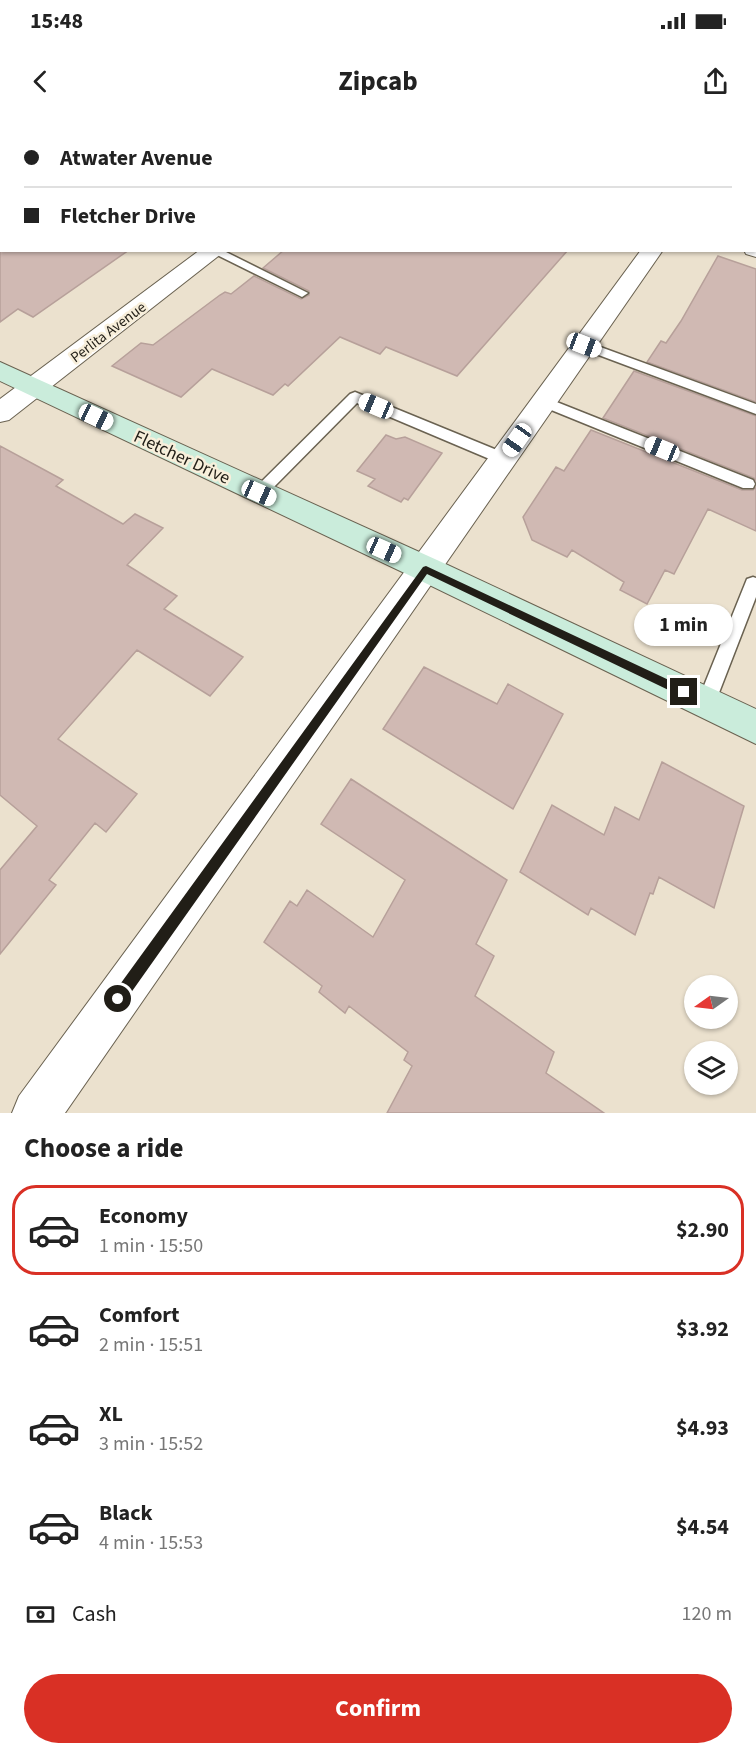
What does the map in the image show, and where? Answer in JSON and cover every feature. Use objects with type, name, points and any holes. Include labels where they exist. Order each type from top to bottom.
[{"type":"main road","name":"Fletcher Drive","points":[[0,371],[426,569],[756,727]]},
{"type":"street","name":"Perlita Avenue","points":[[0,413],[213,252]]},
{"type":"street","points":[[36,1113],[651,252]]},
{"type":"lane","points":[[216,252],[302,293]]},
{"type":"lane","points":[[584,345],[756,410]]},
{"type":"lane","points":[[259,493],[355,397],[504,459]]},
{"type":"lane","points":[[544,402],[748,484]]},
{"type":"lane","points":[[706,703],[753,584]]},
{"type":"building","points":[[0,252],[126,252],[33,317],[18,309],[0,322]]},
{"type":"building","points":[[282,252],[566,252],[457,376],[386,347],[380,354],[340,337],[288,386],[285,384],[273,395],[212,369],[181,397],[112,366],[141,343],[153,345],[220,295],[225,292],[231,294],[254,276],[301,299],[309,295],[309,291],[263,268]]},
{"type":"building","points":[[718,256],[756,269],[756,402],[647,362],[661,341],[666,343],[681,321]]},
{"type":"building","points":[[634,371],[756,416],[756,481],[754,478],[603,418]]},
{"type":"building","points":[[591,430],[742,490],[753,490],[756,487],[756,531],[708,509],[674,574],[665,570],[647,604],[620,590],[624,582],[572,550],[567,557],[532,540],[523,517],[556,467],[564,471]]},
{"type":"building","points":[[386,435],[396,439],[405,437],[442,453],[408,500],[404,498],[401,502],[368,486],[375,479],[357,471]]},
{"type":"building","points":[[0,446],[63,480],[56,486],[123,524],[135,514],[163,528],[127,565],[177,596],[164,609],[243,657],[210,696],[137,650],[58,739],[137,794],[106,832],[95,823],[49,880],[56,885],[0,954],[0,870],[37,826],[0,795]]},
{"type":"building","points":[[424,667],[497,704],[508,684],[563,714],[513,809],[383,729]]},
{"type":"building","points":[[662,762],[744,806],[714,908],[659,877],[653,894],[650,893],[635,935],[591,908],[588,915],[520,872],[552,805],[604,835],[615,807],[639,820]]},
{"type":"building","points":[[351,779],[507,880],[476,944],[494,956],[475,996],[554,1052],[546,1073],[604,1113],[387,1113],[412,1066],[404,1060],[408,1052],[349,1006],[345,1013],[319,992],[322,986],[264,942],[290,901],[297,906],[307,890],[373,937],[405,880],[321,824]]},
{"type":"route","points":[[118,999],[426,569],[684,692]]}]
